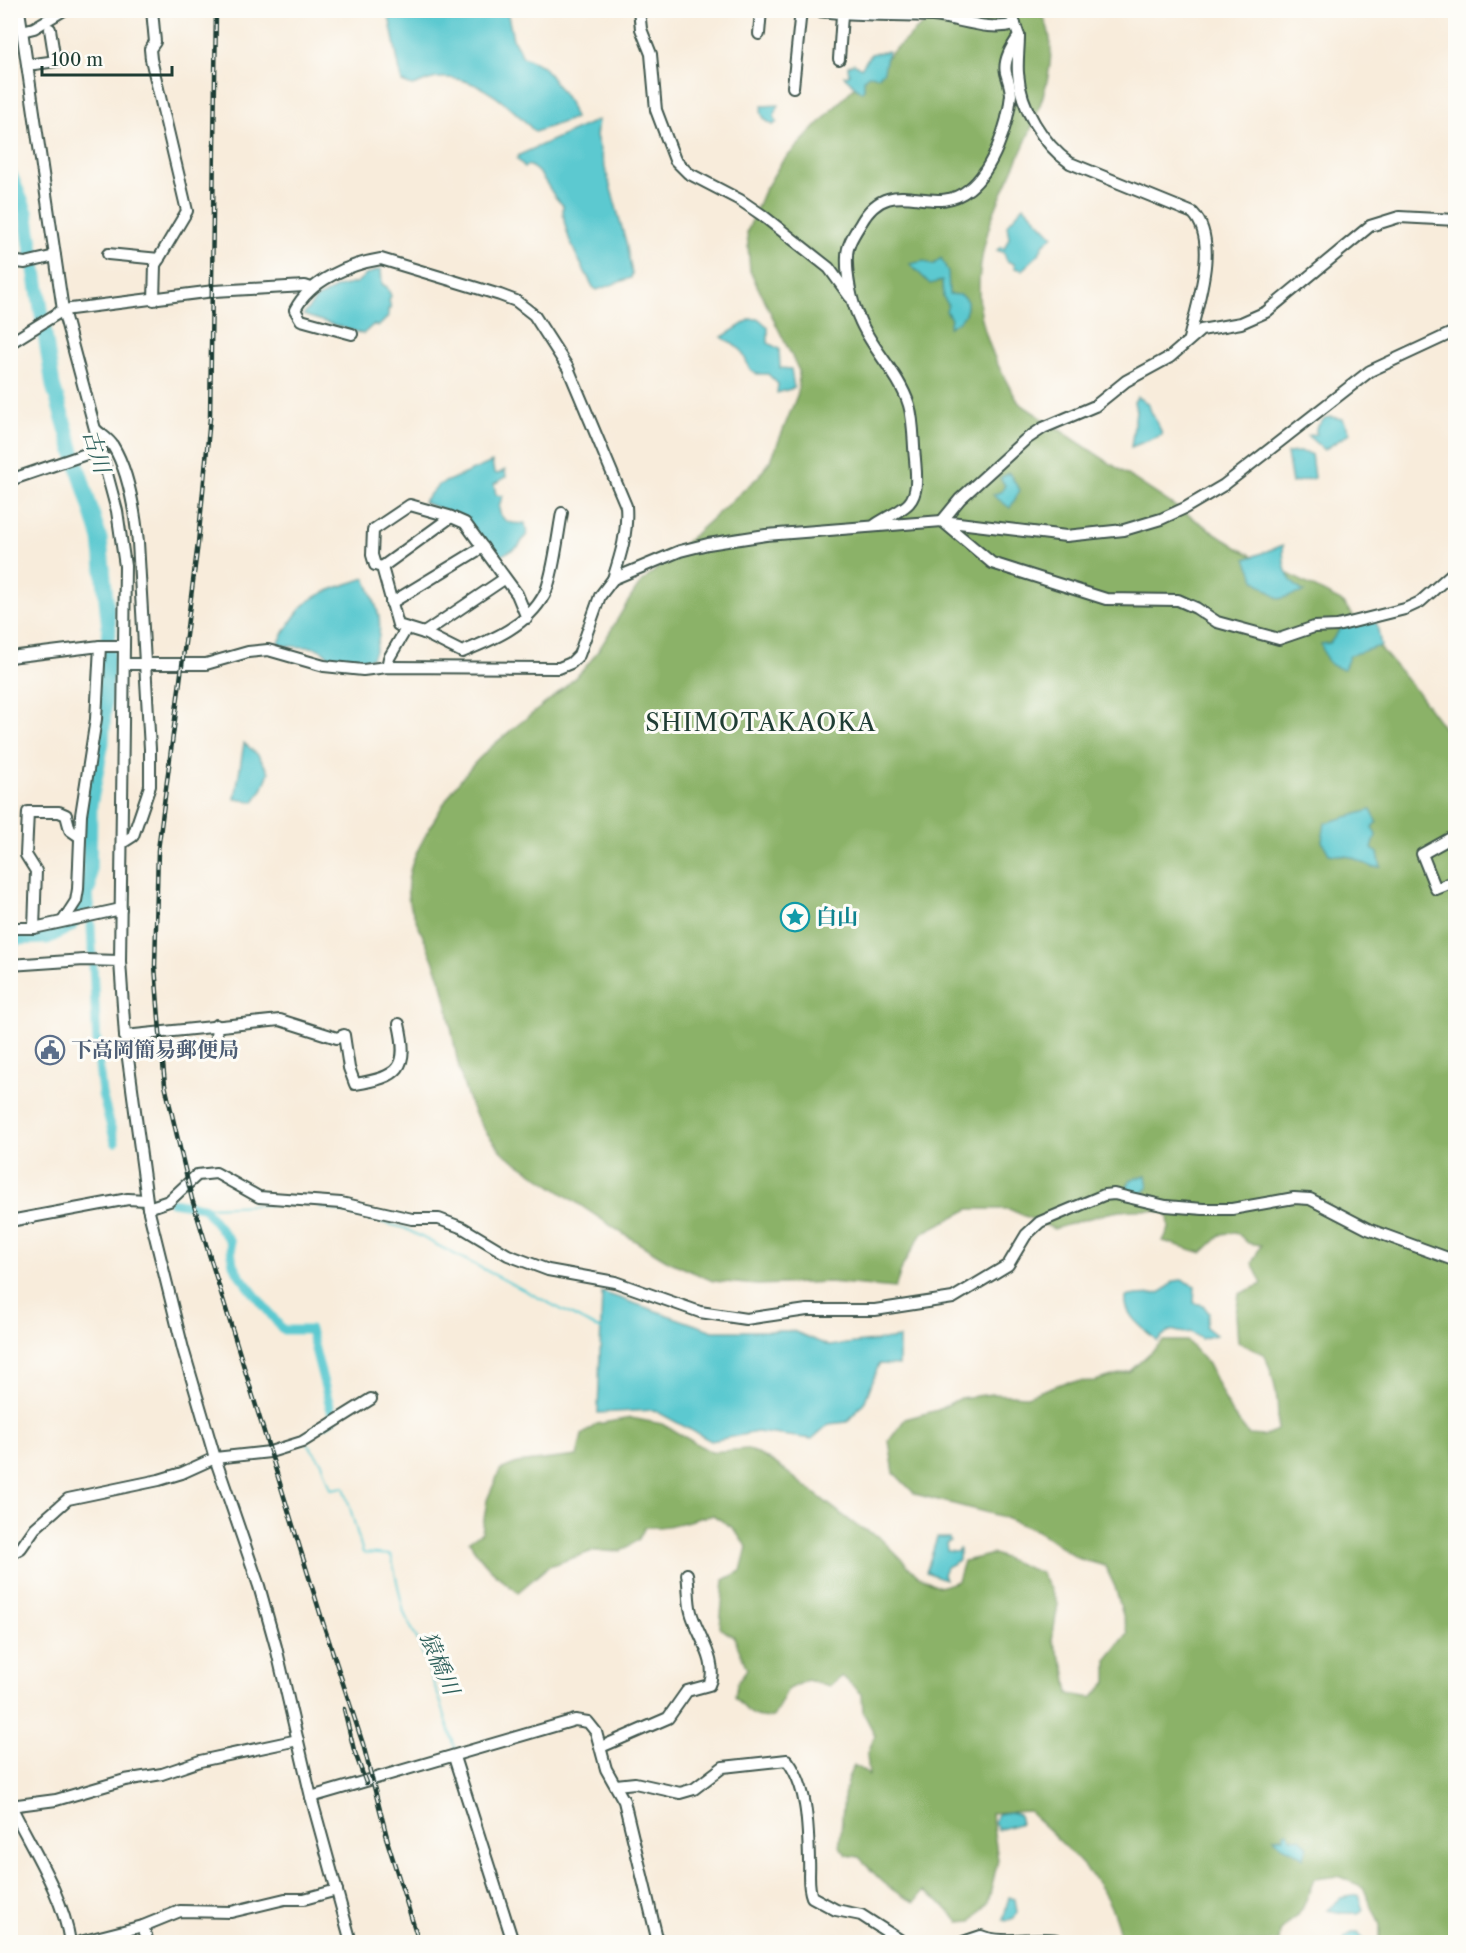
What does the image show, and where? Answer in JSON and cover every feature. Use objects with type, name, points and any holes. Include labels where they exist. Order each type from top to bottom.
[{"type":"street","points":[[19,10],[63,310],[101,449],[122,539],[125,566],[120,646],[124,664],[120,961],[125,1036],[147,1204],[183,1349],[215,1458],[259,1586],[311,1797],[351,1942]]},
{"type":"street","points":[[22,31],[34,28],[64,10]]},
{"type":"street","points":[[152,10],[155,42],[150,49],[151,59],[187,211],[155,265],[154,300]]},
{"type":"street","points":[[639,10],[641,29],[651,54],[656,110],[675,160],[688,173],[741,200],[829,268],[845,287],[860,321],[899,383],[909,405],[916,486],[909,503],[873,526]]},
{"type":"street","points":[[759,34],[761,10]]},
{"type":"street","points":[[793,87],[801,10]]},
{"type":"street","points":[[811,10],[836,13],[913,14],[1005,27],[1015,24]]},
{"type":"street","points":[[1010,10],[1019,36],[1017,74],[1024,99],[1033,120],[1058,153],[1071,163],[1192,213],[1201,222],[1205,237],[1204,269],[1189,339]]},
{"type":"street","points":[[836,13],[839,58]]},
{"type":"street","points":[[27,65],[60,61],[50,29]]},
{"type":"street","points":[[854,306],[848,250],[873,206],[882,199],[895,196],[913,200],[949,198],[967,191],[982,177],[1006,117],[1011,93],[1005,69],[1010,50],[1019,36]]},
{"type":"street","points":[[942,521],[982,477],[1043,428],[1095,406],[1126,381],[1170,357],[1201,330],[1241,323],[1266,312],[1355,236],[1383,220],[1399,217],[1455,220]]},
{"type":"street","points":[[108,254],[159,258]]},
{"type":"street","points":[[10,261],[25,262],[55,256]]},
{"type":"street","points":[[124,664],[215,663],[248,652],[268,650],[324,666],[363,670],[387,667],[559,668],[571,663],[579,655],[600,596],[613,579],[624,545],[627,523],[626,506],[568,368],[534,315],[516,301],[500,295],[381,259],[363,262],[311,288],[301,298],[295,310],[297,316],[352,334]]},
{"type":"street","points":[[10,344],[63,310],[214,291],[305,286],[311,288]]},
{"type":"street","points":[[613,579],[680,551],[766,535],[942,521],[1066,536],[1124,530],[1161,519],[1224,485],[1370,371],[1455,332]]},
{"type":"street","points":[[95,430],[113,446],[135,517],[145,664],[150,786],[133,836],[122,843]]},
{"type":"street","points":[[10,480],[101,449]]},
{"type":"street","points":[[382,567],[375,565],[372,555],[373,530],[410,505],[452,517],[465,523],[504,579],[518,594],[526,618]]},
{"type":"street","points":[[382,567],[395,619],[406,629],[424,633],[462,652],[501,634],[526,618],[545,594],[562,513]]},
{"type":"street","points":[[382,567],[452,517]]},
{"type":"street","points":[[942,521],[992,563],[1106,599],[1178,600],[1196,608],[1217,622],[1279,639],[1314,627],[1337,626],[1405,609],[1420,602],[1455,570]]},
{"type":"street","points":[[391,603],[483,547]]},
{"type":"street","points":[[424,633],[504,579]]},
{"type":"street","points":[[387,667],[389,658],[406,629]]},
{"type":"street","points":[[10,657],[101,646],[120,646]]},
{"type":"street","points":[[65,921],[76,901],[78,889],[81,815],[96,719],[101,646]]},
{"type":"street","points":[[34,928],[36,871],[26,855],[28,812],[59,812],[66,815],[70,830],[80,837]]},
{"type":"street","points":[[1455,835],[1422,854],[1436,889],[1455,881]]},
{"type":"street","points":[[10,928],[34,928],[121,909]]},
{"type":"street","points":[[10,965],[84,960],[120,961]]},
{"type":"street","points":[[125,1036],[280,1020],[337,1038],[344,1035],[349,1068],[356,1084],[372,1082],[395,1071],[403,1061],[404,1045],[399,1024]]},
{"type":"street","points":[[216,1026],[217,1045]]},
{"type":"street","points":[[10,1221],[128,1199],[147,1204],[169,1201],[197,1175],[216,1173],[259,1197],[341,1203],[412,1219],[439,1219],[463,1228],[508,1255],[548,1270],[615,1282],[700,1312],[746,1319],[807,1310],[875,1310],[953,1298],[1008,1265],[1026,1235],[1040,1221],[1104,1195],[1114,1194],[1166,1206],[1203,1209],[1232,1209],[1294,1198],[1310,1198],[1368,1229],[1455,1261]]},
{"type":"street","points":[[10,1554],[21,1548],[35,1528],[68,1499],[159,1480],[182,1473],[215,1458],[270,1452],[305,1441],[371,1399]]},
{"type":"street","points":[[601,1747],[668,1718],[687,1691],[709,1685],[713,1678],[710,1662],[690,1609],[687,1574]]},
{"type":"street","points":[[311,1797],[575,1720],[588,1722],[596,1732],[606,1769],[624,1801],[658,1942]]},
{"type":"street","points":[[70,1942],[60,1905],[11,1806],[56,1800],[125,1780],[162,1774],[200,1761],[298,1740]]},
{"type":"street","points":[[456,1756],[513,1942]]},
{"type":"street","points":[[616,1785],[635,1783],[680,1793],[694,1789],[723,1767],[787,1760],[795,1771],[803,1793],[810,1863],[808,1886],[812,1897],[836,1910],[861,1915],[903,1942]]},
{"type":"street","points":[[80,1942],[142,1926],[180,1911],[231,1912],[285,1899],[304,1899],[337,1890]]},
{"type":"street","points":[[142,1926],[148,1942]]},
{"type":"street","points":[[963,1942],[981,1936],[995,1941],[1041,1937],[1058,1942]]},
{"type":"green space","points":[[945,11],[1040,11],[1049,34],[1050,59],[1046,87],[991,221],[979,275],[980,308],[986,337],[1004,378],[1019,403],[1238,548],[1341,601],[1418,693],[1455,743],[1455,1942],[1380,1942],[1380,1925],[1363,1887],[1339,1876],[1314,1879],[1302,1910],[1280,1932],[1279,1942],[1121,1942],[1109,1902],[1099,1885],[1073,1854],[1029,1811],[991,1813],[998,1860],[988,1903],[972,1921],[959,1922],[938,1900],[923,1891],[915,1902],[891,1889],[859,1857],[847,1855],[839,1846],[844,1794],[854,1765],[869,1775],[867,1755],[875,1735],[863,1712],[862,1694],[842,1676],[829,1686],[807,1680],[788,1689],[773,1717],[766,1718],[751,1713],[735,1697],[737,1683],[747,1669],[734,1637],[720,1628],[724,1580],[741,1571],[747,1547],[733,1528],[713,1515],[671,1525],[645,1527],[639,1539],[621,1551],[593,1551],[549,1566],[518,1592],[490,1569],[469,1541],[482,1532],[487,1500],[500,1470],[517,1463],[577,1456],[582,1435],[597,1424],[631,1418],[662,1424],[711,1452],[748,1449],[775,1463],[857,1526],[878,1536],[918,1576],[940,1587],[958,1581],[964,1561],[994,1554],[1041,1573],[1058,1604],[1052,1640],[1065,1668],[1069,1694],[1092,1698],[1107,1682],[1107,1659],[1128,1633],[1115,1587],[1105,1566],[1077,1558],[1040,1532],[1000,1516],[915,1494],[894,1473],[889,1441],[905,1419],[938,1410],[960,1398],[992,1394],[1027,1396],[1066,1382],[1095,1381],[1130,1371],[1163,1341],[1187,1341],[1208,1364],[1231,1412],[1249,1435],[1264,1436],[1277,1430],[1276,1391],[1264,1354],[1238,1342],[1236,1314],[1239,1294],[1262,1284],[1252,1263],[1261,1245],[1248,1243],[1236,1232],[1222,1234],[1202,1253],[1163,1241],[1169,1229],[1168,1214],[1154,1211],[1110,1213],[1054,1229],[1009,1209],[969,1209],[922,1233],[903,1265],[895,1288],[829,1282],[758,1285],[713,1281],[668,1261],[507,1156],[490,1137],[477,1118],[468,1098],[443,988],[409,902],[410,869],[416,853],[460,780],[499,740],[582,671],[591,661],[640,584],[758,477],[771,460],[798,393],[799,371],[750,271],[747,232],[763,193],[781,163],[863,78],[921,26]]},
{"type":"water","points":[[388,11],[507,11],[513,39],[523,57],[543,66],[569,102],[575,118],[535,132],[516,112],[492,94],[466,81],[436,78],[412,86],[402,82]]},
{"type":"water","points":[[888,51],[884,71],[879,76],[868,75],[864,79],[864,89],[861,92],[844,76],[849,75],[848,66],[854,63],[861,68],[871,54]]},
{"type":"water","points":[[779,105],[774,116],[777,122],[773,125],[763,117],[762,106]]},
{"type":"water","points":[[598,120],[596,136],[626,242],[632,274],[631,278],[597,290],[593,287],[578,258],[565,227],[563,205],[539,173],[528,165],[525,167],[517,159],[519,155]]},
{"type":"water","points":[[1024,206],[1053,236],[1022,270],[1015,268],[1014,264],[1007,261],[1004,253],[997,250],[1001,247],[1004,249],[1009,238],[1007,225]]},
{"type":"water","points":[[941,258],[948,272],[949,294],[960,295],[967,300],[963,317],[949,327],[951,319],[946,311],[948,304],[943,297],[942,281],[930,284],[910,264],[924,261],[933,265]]},
{"type":"water","points":[[381,269],[382,284],[387,287],[391,296],[389,300],[391,309],[388,309],[388,317],[379,326],[373,325],[363,334],[303,315],[316,299],[338,287],[356,283],[367,274]]},
{"type":"water","points":[[751,319],[759,319],[768,327],[768,343],[779,349],[780,368],[791,369],[794,388],[777,393],[778,384],[768,374],[756,374],[750,369],[741,350],[722,337]]},
{"type":"water","points":[[1137,397],[1149,404],[1162,435],[1131,447],[1136,411],[1134,402]]},
{"type":"water","points":[[1325,418],[1343,419],[1350,433],[1324,450],[1308,436],[1316,434],[1316,428]]},
{"type":"water","points":[[1287,453],[1311,454],[1314,478],[1292,483]]},
{"type":"water","points":[[492,462],[494,473],[498,474],[505,470],[506,477],[494,484],[496,495],[503,496],[499,509],[500,514],[512,523],[525,523],[527,534],[518,547],[494,559],[492,549],[465,519],[423,502],[438,485]]},
{"type":"water","points":[[1009,473],[1020,490],[1010,508],[993,495],[1002,491],[1005,485],[1000,478]]},
{"type":"water","points":[[1283,545],[1286,572],[1293,583],[1304,592],[1279,599],[1256,581],[1246,559]]},
{"type":"water","points":[[365,578],[377,608],[380,626],[377,646],[372,658],[356,663],[329,657],[312,647],[278,644],[295,615],[312,599]]},
{"type":"water","points":[[1372,620],[1377,624],[1381,646],[1350,655],[1344,669],[1331,664],[1321,644],[1330,643],[1341,628]]},
{"type":"water","points":[[244,743],[258,755],[269,772],[254,802],[235,799]]},
{"type":"water","points":[[1371,810],[1377,822],[1372,827],[1376,835],[1372,849],[1378,853],[1381,867],[1372,867],[1351,857],[1329,854],[1322,841],[1325,823]]},
{"type":"water","points":[[1146,1175],[1148,1188],[1137,1199],[1134,1191],[1126,1189],[1130,1180]]},
{"type":"water","points":[[1182,1280],[1195,1286],[1194,1303],[1203,1305],[1209,1313],[1206,1327],[1216,1335],[1201,1339],[1191,1332],[1171,1330],[1157,1341],[1131,1316],[1126,1297],[1157,1293],[1174,1281]]},
{"type":"water","points":[[602,1292],[713,1331],[793,1331],[829,1346],[899,1338],[899,1365],[879,1364],[865,1401],[847,1422],[829,1424],[812,1439],[757,1432],[711,1441],[654,1410],[598,1413]]},
{"type":"water","points":[[937,1538],[949,1538],[950,1541],[946,1543],[947,1551],[956,1552],[959,1549],[959,1560],[946,1567],[943,1574],[945,1579],[926,1572]]},
{"type":"water","points":[[1010,1812],[1019,1815],[1021,1823],[998,1830],[994,1822],[998,1814]]},
{"type":"water","points":[[1288,1832],[1290,1837],[1300,1838],[1308,1847],[1303,1858],[1280,1844],[1274,1837],[1284,1837],[1284,1833]]},
{"type":"water","points":[[1358,1895],[1363,1910],[1358,1913],[1327,1910],[1341,1898]]},
{"type":"water","points":[[1009,1897],[1015,1899],[1017,1912],[1014,1918],[1006,1921],[1003,1920]]},
{"type":"water","points":[[1358,1933],[1365,1942],[1344,1942],[1345,1937]]},
{"type":"waterway","name":"古川","points":[[10,175],[26,212],[53,386],[100,539],[109,629],[102,743],[90,805],[89,887],[70,925],[47,937],[10,938]]},
{"type":"waterway","points":[[89,887],[97,1045],[102,1094],[115,1142]]},
{"type":"waterway","points":[[172,1202],[203,1207],[230,1241],[233,1264],[240,1276],[283,1330],[310,1330],[333,1418],[324,1424]]},
{"type":"waterway","points":[[203,1207],[289,1204]]},
{"type":"waterway","points":[[319,1206],[404,1228],[603,1331]]},
{"type":"waterway","name":"猿橋川","points":[[307,1443],[322,1463],[331,1489],[344,1487],[363,1553],[391,1555],[404,1613],[418,1641],[456,1751]]},
{"type":"railway","points":[[216,10],[210,418],[198,543],[158,850],[155,966],[160,1032],[165,1085],[192,1199],[325,1629],[363,1744],[388,1841]]},
{"type":"railway","points":[[344,1709],[354,1750],[366,1783]]},
{"type":"railway","points":[[385,1834],[419,1942]]},
{"type":"place","name":"白山","points":[[795,917]]},
{"type":"place","name":"下高岡簡易郵便局","points":[[50,1050]]},
{"type":"district","name":"SHIMOTAKAOKA","points":[[761,723]]}]
